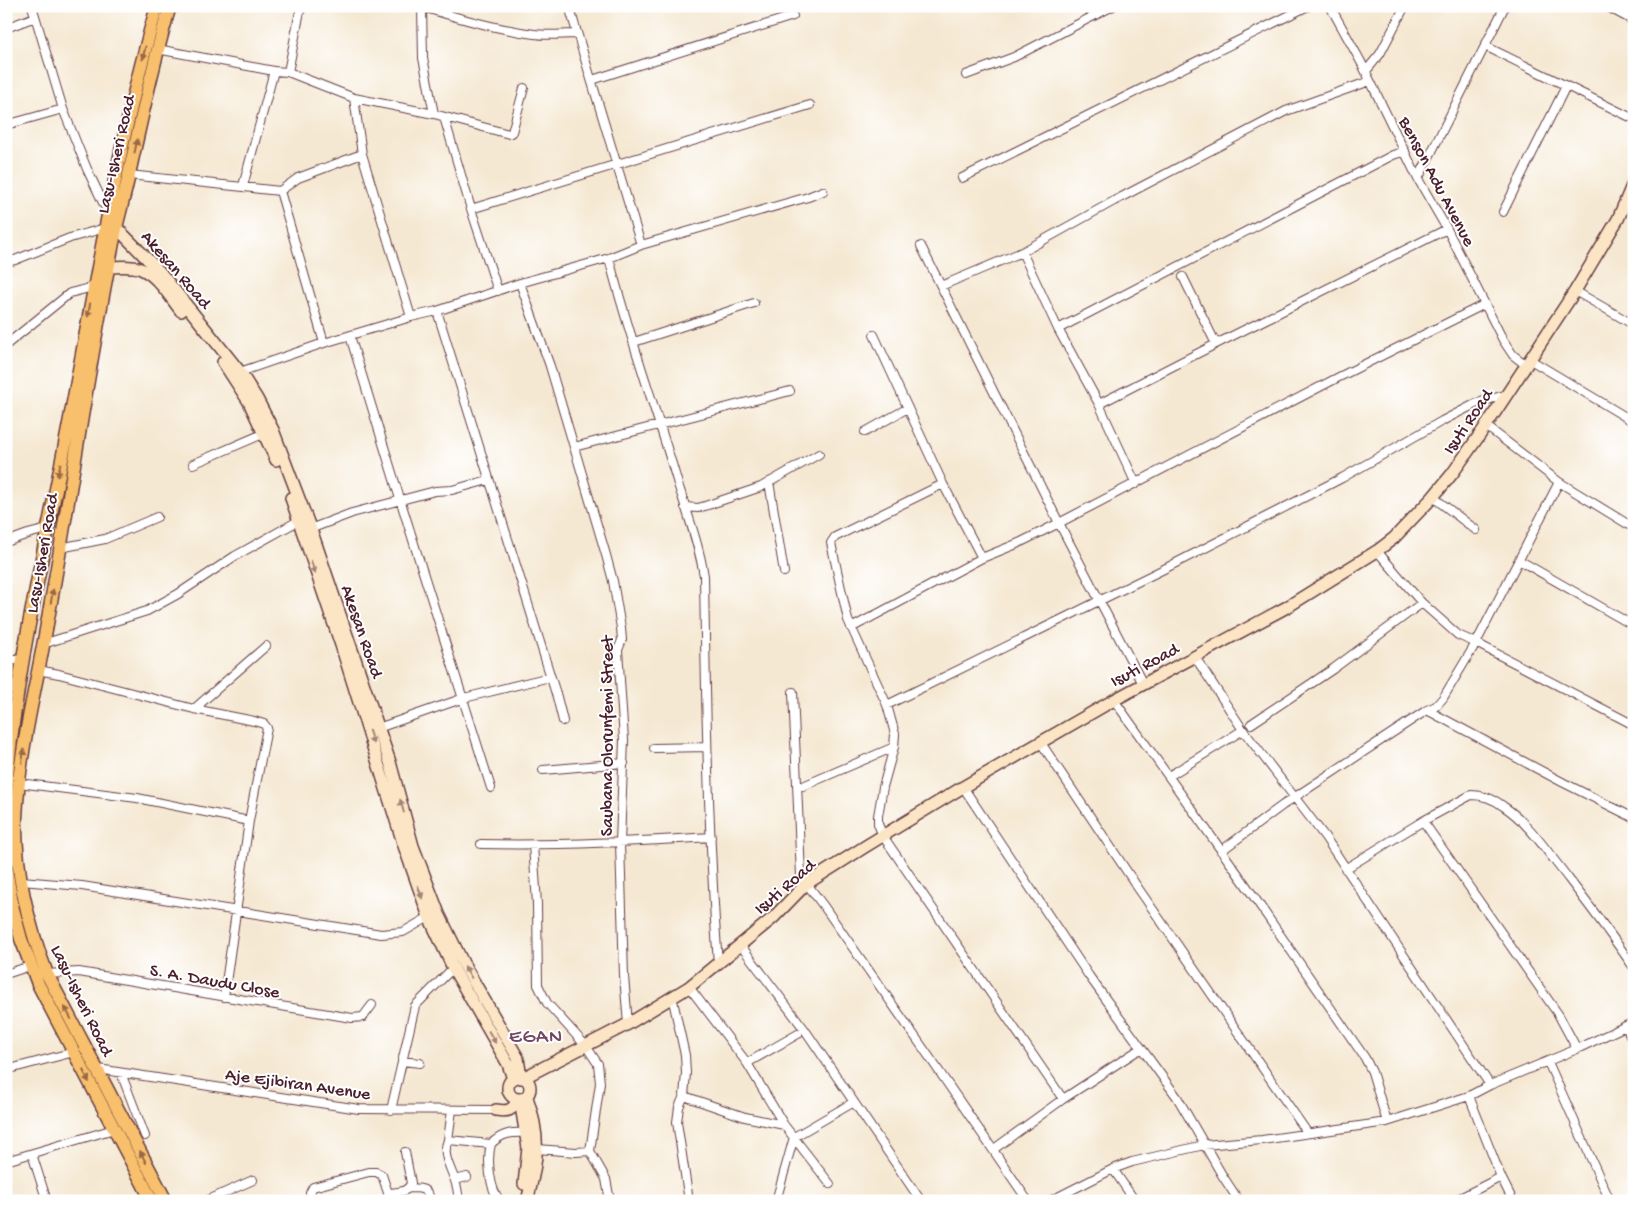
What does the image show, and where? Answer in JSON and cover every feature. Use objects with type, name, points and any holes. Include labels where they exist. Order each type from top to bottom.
[{"type":"main road","name":"Lasu-Isheri Road","points":[[157,6],[134,97],[108,214],[111,228],[109,267],[85,396],[76,462],[27,724],[19,783],[17,839],[21,881],[33,935],[47,974],[166,1201]]},
{"type":"main road","name":"Lasu-Isheri Road","points":[[6,788],[8,743],[47,529],[68,430],[93,287],[129,175],[157,49],[170,6]]},
{"type":"main road","name":"Lasu-Isheri Road","points":[[6,869],[13,909],[30,966],[152,1201]]},
{"type":"street","points":[[32,6],[63,108],[87,169],[108,214]]},
{"type":"street","points":[[288,72],[301,6]]},
{"type":"street","points":[[569,6],[641,245]]},
{"type":"street","points":[[966,75],[1014,58],[1113,6]]},
{"type":"street","points":[[962,178],[1308,6]]},
{"type":"street","name":"Benson Adu Avenue","points":[[1330,6],[1366,71],[1418,179],[1447,229],[1513,355],[1634,422]]},
{"type":"street","points":[[1366,71],[1380,54],[1405,6]]},
{"type":"street","points":[[1418,179],[1505,6]]},
{"type":"street","points":[[1606,6],[1634,21]]},
{"type":"street","points":[[434,114],[423,58],[421,7],[462,19],[518,31],[536,34],[576,34]]},
{"type":"street","points":[[592,80],[793,16]]},
{"type":"street","points":[[6,28],[35,17]]},
{"type":"street","points":[[1485,46],[1634,119]]},
{"type":"street","points":[[157,49],[288,72],[354,98],[434,114],[509,134],[512,132],[524,88]]},
{"type":"street","points":[[243,186],[274,71]]},
{"type":"street","points":[[941,286],[1022,252],[1114,201],[1286,111],[1370,81]]},
{"type":"street","points":[[1503,212],[1566,86]]},
{"type":"street","points":[[354,98],[362,154],[411,317]]},
{"type":"street","points":[[471,208],[810,106]]},
{"type":"street","points":[[6,125],[63,108]]},
{"type":"street","points":[[444,117],[498,291]]},
{"type":"street","points":[[1058,329],[1393,155],[1405,151]]},
{"type":"street","points":[[129,175],[280,191],[298,178],[362,154]]},
{"type":"street","name":"Isuti Road","points":[[521,1080],[628,1024],[689,987],[773,918],[806,884],[883,836],[963,787],[1114,700],[1288,607],[1377,551],[1394,538],[1452,474],[1486,426],[1575,291],[1618,219],[1634,181]]},
{"type":"street","points":[[280,191],[324,343]]},
{"type":"street","points":[[240,372],[324,343],[436,311],[520,283],[610,258],[641,245],[823,191]]},
{"type":"street","points":[[6,260],[15,260],[70,238],[111,228]]},
{"type":"street","name":"Akesan Road","points":[[111,228],[137,248],[159,271],[240,372],[273,430],[310,529],[378,728],[414,846],[439,914],[521,1080]]},
{"type":"street","points":[[1098,404],[1447,229]]},
{"type":"street","points":[[921,246],[1059,523],[1143,684]]},
{"type":"street","points":[[131,267],[132,258],[137,248]]},
{"type":"street","points":[[1022,252],[1058,329],[1098,404],[1136,484]]},
{"type":"street","points":[[610,258],[626,323],[634,342],[660,424],[699,552],[704,576],[707,747],[718,963]]},
{"type":"street","name":"Akesan Road","points":[[109,267],[141,269],[152,276],[227,367],[249,402],[265,433],[287,486],[346,662],[404,846],[429,917],[452,968],[513,1061]]},
{"type":"street","points":[[1183,277],[1216,344]]},
{"type":"street","name":"Saubana Olorunfemi Street","points":[[520,283],[550,366],[574,446],[610,572],[621,628],[622,640],[618,650],[624,763],[620,843],[624,976],[628,1024]]},
{"type":"street","points":[[6,345],[70,293],[93,287]]},
{"type":"street","points":[[1575,291],[1634,325]]},
{"type":"street","points":[[634,342],[754,303]]},
{"type":"street","points":[[851,628],[982,558],[1019,543],[1059,523],[1485,304]]},
{"type":"street","points":[[436,311],[563,721]]},
{"type":"street","points":[[874,335],[943,484],[982,558]]},
{"type":"street","points":[[350,336],[491,788]]},
{"type":"street","points":[[574,446],[790,391]]},
{"type":"street","points":[[886,705],[1342,478],[1451,416],[1477,403],[1505,395]]},
{"type":"street","points":[[865,432],[908,408]]},
{"type":"street","points":[[1486,426],[1559,482],[1634,528]]},
{"type":"street","points":[[193,464],[265,433]]},
{"type":"street","points":[[685,507],[698,508],[760,487],[819,454]]},
{"type":"street","points":[[310,529],[352,512],[488,480]]},
{"type":"street","points":[[769,482],[784,572]]},
{"type":"street","points":[[1221,851],[1294,798],[1427,710],[1436,706],[1443,698],[1476,643],[1559,482]]},
{"type":"street","points":[[943,484],[835,537],[831,544],[848,620],[886,705],[895,734],[894,747],[883,787],[878,824],[883,836],[1063,1099]]},
{"type":"street","points":[[1433,497],[1476,530]]},
{"type":"street","points":[[60,548],[105,539],[157,517]]},
{"type":"street","points":[[43,644],[147,611],[178,594],[235,556],[298,521]]},
{"type":"street","points":[[6,542],[47,529]]},
{"type":"street","points":[[1377,551],[1422,603],[1458,635],[1634,725]]},
{"type":"street","points":[[1519,560],[1634,626]]},
{"type":"street","points":[[1251,724],[1333,669],[1422,603]]},
{"type":"street","points":[[194,709],[266,646]]},
{"type":"street","points":[[1195,658],[1243,730],[1325,837],[1490,1085]]},
{"type":"street","points":[[6,659],[24,661]]},
{"type":"street","points":[[38,670],[194,709],[254,721],[264,724],[267,728],[250,821],[224,997]]},
{"type":"street","points":[[378,728],[464,698],[550,678]]},
{"type":"street","points":[[793,692],[801,876],[994,1149],[1028,1201]]},
{"type":"street","points":[[1114,700],[1369,1064],[1387,1122]]},
{"type":"street","points":[[1427,710],[1634,818]]},
{"type":"street","points":[[1169,776],[1243,730]]},
{"type":"street","points":[[1040,743],[1307,1132]]},
{"type":"street","points":[[654,748],[707,747]]},
{"type":"street","points":[[803,786],[894,747]]},
{"type":"street","points":[[544,770],[624,763]]},
{"type":"street","points":[[19,783],[137,798],[250,821]]},
{"type":"street","points":[[963,787],[1089,976],[1176,1097],[1240,1201]]},
{"type":"street","points":[[1345,869],[1423,821],[1470,795],[1486,797],[1502,805],[1518,818],[1542,844],[1607,927],[1634,968]]},
{"type":"street","points":[[1423,821],[1558,1014],[1577,1049]]},
{"type":"street","points":[[481,844],[620,843],[711,837]]},
{"type":"street","points":[[533,845],[537,904],[538,985],[547,1003],[586,1046],[598,1064],[600,1083],[590,1151],[606,1179],[610,1201]]},
{"type":"street","points":[[21,881],[82,886],[381,934],[403,932],[429,917]]},
{"type":"street","points":[[740,946],[805,1030],[921,1201]]},
{"type":"street","points":[[6,974],[30,966]]},
{"type":"street","points":[[391,1110],[417,1002],[452,968]]},
{"type":"street","name":"S. A. Daudu Close","points":[[47,974],[79,972],[352,1018],[363,1017],[372,1005]]},
{"type":"street","points":[[689,987],[747,1063],[784,1125],[830,1184]]},
{"type":"street","points":[[672,996],[685,1055],[684,1096],[679,1107],[677,1122],[688,1201]]},
{"type":"street","points":[[1050,1201],[1113,1169],[1132,1162],[1204,1145],[1262,1140],[1307,1132],[1387,1122],[1469,1096],[1634,1022]]},
{"type":"street","points":[[1626,1026],[1634,1044]]},
{"type":"street","points":[[747,1063],[798,1034]]},
{"type":"street","points":[[994,1149],[1063,1099],[1140,1049]]},
{"type":"street","points":[[6,1070],[74,1052]]},
{"type":"street","points":[[402,1061],[420,1063]]},
{"type":"street","points":[[1548,1062],[1610,1201]]},
{"type":"street","name":"Aje Ejibiran Avenue","points":[[98,1069],[359,1109],[496,1110]]},
{"type":"street","points":[[121,1073],[145,1136]]},
{"type":"street","points":[[496,1110],[509,1112],[520,1098],[530,1091],[521,1080],[508,1087],[509,1091],[520,1098],[536,1134],[537,1149],[527,1201]]},
{"type":"street","points":[[684,1096],[745,1117],[784,1125]]},
{"type":"street","points":[[1469,1096],[1501,1177],[1513,1201]]},
{"type":"street","points":[[776,1201],[794,1137],[854,1102]]},
{"type":"street","points":[[452,1110],[445,1156],[455,1180],[459,1201]]},
{"type":"street","points":[[521,1201],[528,1148],[527,1113]]},
{"type":"street","points":[[6,1161],[114,1129]]},
{"type":"street","points":[[501,1201],[496,1196],[489,1169],[491,1144],[499,1137],[511,1132],[527,1133]]},
{"type":"street","points":[[448,1140],[491,1144]]},
{"type":"street","points":[[537,1149],[576,1152],[590,1151]]},
{"type":"street","points":[[405,1152],[411,1183],[410,1188]]},
{"type":"street","points":[[32,1154],[45,1194]]},
{"type":"street","points":[[1113,1169],[1134,1201]]},
{"type":"street","points":[[312,1201],[310,1193],[313,1186],[369,1172],[376,1172],[382,1175],[387,1197],[410,1188],[422,1188],[431,1201]]},
{"type":"street","points":[[455,1180],[467,1177]]},
{"type":"street","points":[[1454,1201],[1501,1177]]},
{"type":"street","points":[[206,1201],[253,1180]]},
{"type":"district","name":"EGAN","points":[[536,1035]]}]
